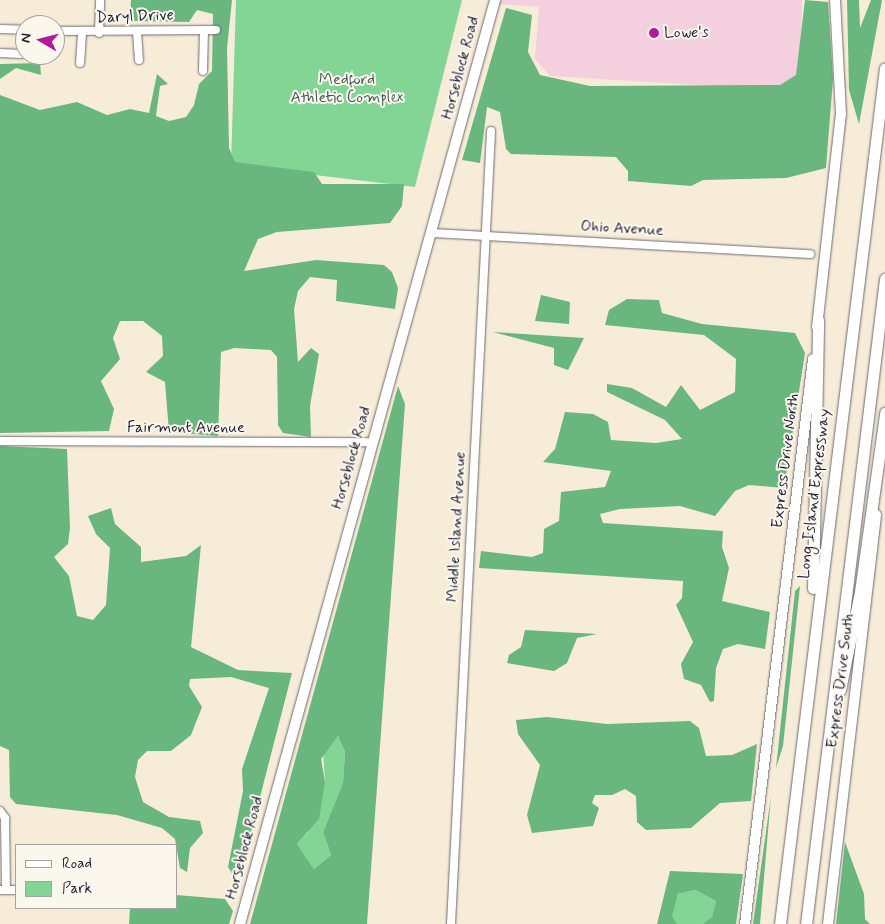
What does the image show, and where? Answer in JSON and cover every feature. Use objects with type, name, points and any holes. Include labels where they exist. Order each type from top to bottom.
[{"type":"highway","name":"Long Island Expressway","points":[[780,924],[885,68]]},
{"type":"highway","points":[[806,924],[885,279]]},
{"type":"highway","points":[[810,673],[818,320]]},
{"type":"highway","points":[[830,723],[858,600],[885,413]]},
{"type":"main road","name":"Horseblock Road","points":[[240,924],[495,0]]},
{"type":"main road","name":"Express Drive North","points":[[745,924],[841,114],[835,0]]},
{"type":"main road","name":"Express Drive South","points":[[828,924],[885,442]]},
{"type":"street","points":[[99,33],[100,0]]},
{"type":"street","points":[[0,29],[15,30]]},
{"type":"street","points":[[203,71],[204,30]]},
{"type":"street","name":"Daryl Drive","points":[[65,32],[99,33],[216,30]]},
{"type":"street","points":[[137,32],[139,60]]},
{"type":"street","points":[[80,63],[82,33]]},
{"type":"street","points":[[0,53],[15,54]]},
{"type":"street","name":"Middle Island Avenue","points":[[451,924],[484,236],[491,131]]},
{"type":"street","name":"Ohio Avenue","points":[[432,233],[810,254]]},
{"type":"street","name":"Fairmont Avenue","points":[[0,441],[372,442]]},
{"type":"street","points":[[0,811],[5,818],[3,890]]},
{"type":"shaded area","points":[[501,0],[802,0],[800,76],[780,90],[550,76],[535,59],[539,7],[500,4]]},
{"type":"green space","points":[[131,0],[232,0],[227,48],[229,148],[235,162],[314,172],[322,184],[404,184],[402,206],[390,223],[277,232],[258,239],[244,271],[316,260],[384,265],[392,272],[398,288],[395,309],[336,301],[337,280],[310,277],[298,291],[294,309],[298,362],[311,348],[319,354],[310,406],[311,437],[283,433],[278,425],[277,357],[271,350],[234,348],[221,352],[218,436],[169,432],[165,382],[146,372],[163,356],[162,336],[143,321],[120,321],[113,338],[120,359],[101,381],[114,409],[109,431],[0,433],[0,95],[40,110],[77,102],[107,115],[130,109],[149,113],[157,74],[168,84],[160,86],[156,116],[169,121],[186,117],[194,105],[199,84],[212,71],[213,14],[197,10],[189,22],[130,21]]},
{"type":"green space","name":"Medford Athletic Complex","points":[[236,0],[462,0],[415,187],[231,165]]},
{"type":"green space","points":[[805,0],[828,2],[833,79],[826,168],[786,178],[703,180],[691,186],[628,181],[628,171],[616,157],[511,154],[506,149],[500,112],[487,107],[480,163],[462,160],[506,8],[532,15],[528,52],[540,75],[590,86],[780,85],[796,75]]},
{"type":"green space","points":[[847,0],[859,0],[860,28],[871,0],[882,0],[859,124],[849,90]]},
{"type":"green space","points":[[0,64],[40,65],[41,75],[16,68],[0,79]]},
{"type":"green space","points":[[541,295],[570,302],[569,324],[535,321]]},
{"type":"green space","points":[[627,299],[659,300],[662,313],[702,324],[795,333],[805,353],[784,488],[749,485],[735,491],[715,516],[680,506],[620,509],[600,514],[603,523],[723,531],[722,547],[729,568],[722,601],[770,612],[765,649],[738,644],[723,649],[716,668],[714,701],[710,702],[701,685],[684,679],[681,664],[693,642],[676,605],[682,598],[683,581],[479,568],[481,551],[532,557],[543,553],[544,529],[559,521],[561,492],[605,487],[611,471],[543,462],[555,449],[565,412],[593,414],[608,422],[611,440],[656,443],[682,439],[665,420],[607,392],[607,384],[632,388],[666,407],[681,385],[700,410],[735,392],[736,359],[704,335],[605,325],[609,310]]},
{"type":"green space","points":[[493,332],[584,338],[568,370],[554,365],[554,348]]},
{"type":"green space","points":[[398,386],[405,404],[367,924],[250,924]],"holes":[[[338,736],[345,752],[343,783],[323,832],[331,855],[314,869],[297,844],[319,819],[325,782],[321,759]]]},
{"type":"green space","points":[[0,446],[67,449],[70,528],[68,544],[54,557],[69,576],[77,616],[93,620],[106,605],[110,548],[96,534],[88,516],[111,508],[115,524],[141,547],[141,562],[186,556],[201,545],[191,647],[238,670],[292,673],[242,867],[233,875],[228,867],[243,791],[242,769],[269,688],[231,677],[190,679],[189,686],[202,707],[191,735],[171,751],[147,751],[138,760],[135,777],[143,802],[169,817],[200,821],[203,833],[190,848],[187,872],[180,868],[178,844],[176,844],[175,839],[162,828],[117,815],[16,804],[10,797],[9,750],[0,746]]},
{"type":"green space","points":[[800,586],[783,746],[776,768],[795,591]]},
{"type":"green space","points":[[525,630],[597,634],[577,638],[567,663],[554,671],[507,663],[509,655],[521,647]]},
{"type":"green space","points":[[547,717],[607,724],[690,721],[699,728],[706,756],[732,755],[757,744],[751,801],[720,803],[691,828],[646,830],[637,822],[636,796],[625,789],[612,795],[595,795],[592,803],[599,808],[593,826],[532,833],[527,815],[540,765],[518,734],[516,720]]},
{"type":"green space","points":[[338,736],[345,752],[343,783],[323,832],[331,855],[314,869],[297,844],[308,832],[325,782],[323,750]]},
{"type":"green space","points":[[771,796],[760,924],[753,924]]},
{"type":"green space","points":[[845,842],[864,894],[865,919],[870,924],[836,924]]},
{"type":"green space","points":[[670,871],[743,874],[736,924],[703,924],[712,917],[716,901],[695,890],[678,894],[672,916],[677,924],[657,924]]},
{"type":"green space","points":[[695,890],[716,901],[712,918],[703,924],[677,924],[671,916],[678,894]]},
{"type":"green space","points":[[178,895],[225,899],[233,911],[229,924],[129,924],[130,909],[178,909]]},
{"type":"place","name":"Lowe's","points":[[654,33]]}]
